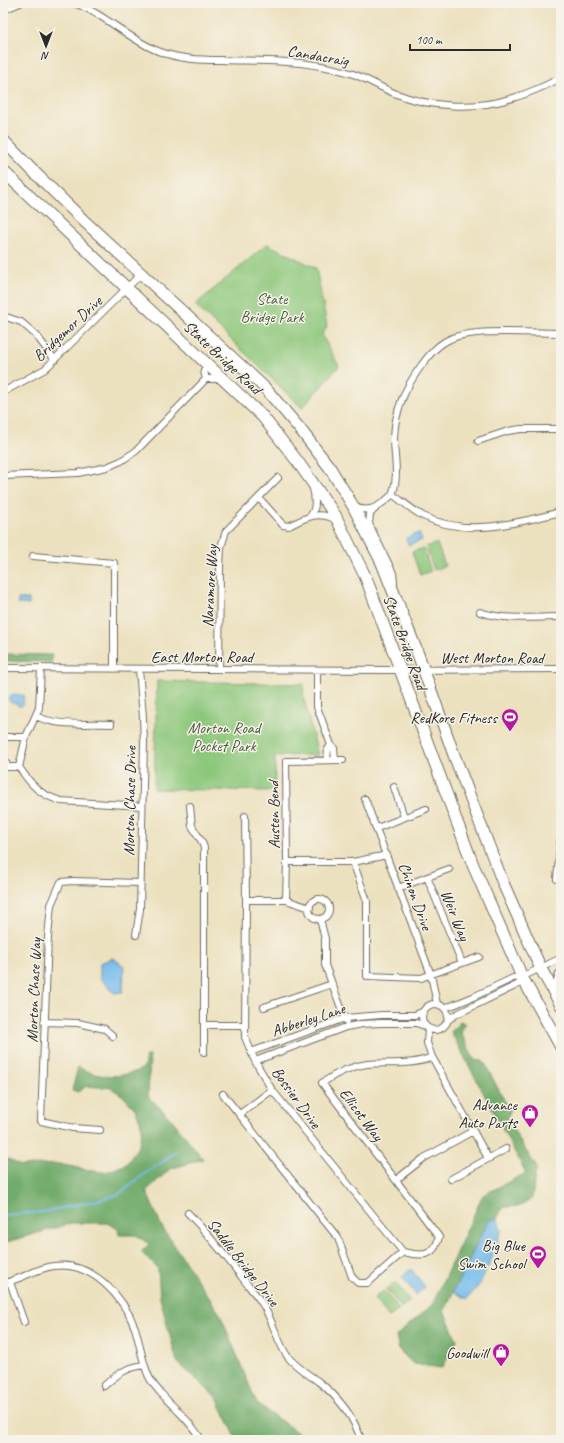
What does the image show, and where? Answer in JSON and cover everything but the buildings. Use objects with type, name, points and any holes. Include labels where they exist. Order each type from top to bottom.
[{"type":"highway","name":"State Bridge Road","points":[[3,140],[73,210],[265,388],[300,429],[330,468],[353,506],[382,563],[503,883],[540,969],[561,1005]]},
{"type":"highway","name":"State Bridge Road","points":[[3,171],[263,417],[312,481],[339,522],[366,578],[473,865],[522,978],[561,1047]]},
{"type":"highway","name":"State Bridge Road","points":[[158,318],[166,332],[201,365],[205,375]]},
{"type":"highway","points":[[561,975],[558,986],[561,994]]},
{"type":"street","points":[[3,10],[20,3]]},
{"type":"street","name":"Candacraig","points":[[74,3],[96,13],[143,44],[173,56],[194,60],[309,64],[352,74],[396,93],[423,102],[469,106],[488,104],[512,99],[561,78]]},
{"type":"street","name":"Bridgemor Drive","points":[[3,392],[45,369],[142,273]]},
{"type":"street","points":[[3,316],[21,322],[36,335],[55,360]]},
{"type":"street","points":[[353,506],[366,510],[376,507],[392,494],[396,476],[395,425],[401,399],[411,379],[429,355],[439,346],[451,338],[463,335],[485,333],[561,333]]},
{"type":"street","points":[[3,476],[90,471],[107,467],[121,461],[136,451],[205,375],[224,379]]},
{"type":"street","points":[[478,441],[508,431],[520,429],[561,429]]},
{"type":"street","name":"Naramore Way","points":[[219,669],[221,547],[226,531],[278,478]]},
{"type":"street","points":[[311,515],[314,511],[315,498],[312,481]]},
{"type":"street","points":[[392,494],[422,515],[440,523],[459,527],[477,528],[510,524],[561,512]]},
{"type":"street","points":[[259,498],[283,525],[288,526],[311,515],[330,517],[339,522]]},
{"type":"street","name":"State Bridge Road","points":[[376,507],[370,514],[369,524],[393,573],[395,586],[394,592]]},
{"type":"street","points":[[33,556],[114,563],[114,669]]},
{"type":"street","points":[[480,612],[504,618],[561,617]]},
{"type":"street","name":"East Morton Road","points":[[3,668],[400,670]]},
{"type":"street","points":[[19,767],[26,737],[40,708],[41,668]]},
{"type":"street","name":"Morton Chase Drive","points":[[136,935],[140,909],[142,806],[143,716],[139,669]]},
{"type":"street","name":"West Morton Road","points":[[400,670],[561,669]]},
{"type":"street","points":[[317,670],[317,706],[331,745],[334,748],[335,760]]},
{"type":"street","points":[[36,716],[54,722],[111,724]]},
{"type":"street","points":[[3,737],[26,737]]},
{"type":"street","points":[[327,760],[328,749],[331,745]]},
{"type":"street","points":[[3,758],[8,767],[19,767]]},
{"type":"street","name":"Austen Bend","points":[[286,900],[286,761],[343,760]]},
{"type":"street","points":[[19,767],[35,787],[49,797],[61,801],[142,806]]},
{"type":"street","points":[[394,787],[404,817]]},
{"type":"street","name":"Chinon Drive","points":[[365,799],[431,975],[437,1004]]},
{"type":"street","points":[[190,806],[192,826],[204,848],[204,1052]]},
{"type":"street","points":[[377,828],[426,809]]},
{"type":"street","name":"Bossier Drive","points":[[245,816],[245,1037],[255,1060],[272,1090],[403,1252]]},
{"type":"street","points":[[561,837],[557,879],[561,879]]},
{"type":"street","points":[[287,862],[353,862],[386,855]]},
{"type":"street","points":[[353,862],[368,901],[367,976],[421,978],[479,957]]},
{"type":"street","points":[[398,888],[449,868]]},
{"type":"street","name":"Weir Way","points":[[427,877],[462,963]]},
{"type":"street","name":"Morton Chase Way","points":[[100,1130],[73,1128],[41,1121],[44,1022],[51,905],[61,882],[140,883]]},
{"type":"street","points":[[317,899],[321,899],[327,903],[329,910],[324,918],[320,918],[311,914],[310,908],[312,903],[317,899]]},
{"type":"street","points":[[246,900],[286,900],[310,908]]},
{"type":"street","points":[[320,918],[325,939],[325,966],[345,1018],[346,1027]]},
{"type":"street","points":[[488,1158],[432,1057],[427,1043],[427,1028],[421,1020],[422,1012],[426,1006],[434,1003],[444,1007],[467,1000],[513,978],[522,978],[561,958]]},
{"type":"street","points":[[427,1028],[434,1030],[441,1029],[448,1020],[455,1015],[519,984],[522,978]]},
{"type":"street","points":[[264,1007],[332,984]]},
{"type":"street","points":[[444,1007],[448,1013],[448,1020]]},
{"type":"street","name":"Abberley Lane","points":[[251,1052],[345,1018],[382,1015],[415,1015],[422,1012]]},
{"type":"street","points":[[44,1022],[78,1023],[105,1029],[113,1036]]},
{"type":"street","name":"Abberley Lane","points":[[255,1060],[346,1027],[362,1024],[416,1023],[427,1028]]},
{"type":"street","points":[[205,1025],[244,1025]]},
{"type":"street","name":"Ellicot Way","points":[[403,1252],[418,1255],[431,1252],[437,1245],[440,1237],[322,1083],[337,1073],[366,1064],[421,1062],[432,1057]]},
{"type":"street","points":[[240,1114],[272,1090]]},
{"type":"street","points":[[223,1094],[338,1238],[352,1277],[358,1283],[368,1283],[403,1252]]},
{"type":"street","points":[[396,1180],[424,1158],[473,1131]]},
{"type":"street","points":[[451,1180],[506,1149]]},
{"type":"street","name":"Saddle Bridge Drive","points":[[188,1214],[211,1237],[262,1304],[270,1317],[288,1356],[300,1369],[333,1394],[352,1419],[361,1440]]},
{"type":"street","points":[[3,1283],[10,1282],[39,1269],[55,1265],[74,1267],[93,1275],[115,1294],[127,1310],[135,1328],[149,1377],[155,1388],[187,1420],[201,1440]]},
{"type":"street","points":[[10,1282],[24,1322]]},
{"type":"street","points":[[104,1386],[123,1370],[134,1366],[145,1365]]},
{"type":"green space","name":"State Bridge Park","points":[[267,244],[316,268],[327,326],[322,335],[339,366],[302,408],[195,305]]},
{"type":"green space","points":[[437,543],[445,566],[434,570],[426,547]]},
{"type":"green space","points":[[423,548],[431,571],[420,575],[412,552]]},
{"type":"green space","points":[[3,654],[52,655],[51,662],[3,661]]},
{"type":"green space","name":"Morton Road Pocket Park","points":[[157,681],[304,684],[303,696],[318,755],[275,756],[275,791],[154,789]]},
{"type":"green space","points":[[461,1021],[465,1024],[461,1033],[475,1061],[483,1060],[510,1111],[507,1118],[537,1168],[532,1199],[521,1206],[504,1207],[497,1218],[489,1220],[444,1311],[457,1340],[442,1368],[413,1364],[399,1350],[396,1336],[432,1305],[483,1195],[526,1173],[451,1032]]},
{"type":"green space","points":[[146,1056],[150,1056],[148,1096],[173,1121],[203,1159],[170,1169],[146,1191],[162,1227],[220,1314],[257,1404],[308,1440],[237,1440],[217,1398],[177,1362],[160,1298],[158,1269],[141,1252],[149,1244],[136,1235],[119,1235],[118,1229],[107,1223],[72,1223],[3,1243],[3,1156],[21,1166],[59,1164],[92,1171],[106,1172],[127,1164],[139,1145],[142,1127],[136,1110],[122,1095],[111,1088],[86,1086],[79,1092],[72,1090],[78,1067],[90,1072],[108,1076],[127,1074],[142,1069],[144,1067]]},
{"type":"green space","points":[[395,1282],[410,1301],[401,1308],[386,1289]]},
{"type":"green space","points":[[384,1291],[399,1310],[389,1317],[374,1298]]},
{"type":"water","points":[[419,533],[422,540],[408,545],[406,538]]},
{"type":"water","points":[[18,599],[29,599],[29,605],[18,604]]},
{"type":"water","points":[[11,695],[24,695],[23,705],[18,706],[17,703],[11,703],[9,697]]},
{"type":"water","points":[[113,958],[124,966],[123,992],[114,993],[100,978],[100,963]]},
{"type":"water","points":[[497,1218],[501,1230],[494,1253],[480,1284],[467,1299],[453,1292],[489,1220]]},
{"type":"water","points":[[411,1269],[425,1287],[416,1295],[402,1277]]},
{"type":"waterway","points":[[3,1215],[43,1212],[99,1200],[119,1194],[176,1151]]},
{"type":"place","name":"RedKore Fitness","points":[[510,732]]},
{"type":"place","name":"Advance Auto Parts","points":[[530,1128]]},
{"type":"place","name":"Big Blue Swim School","points":[[538,1269]]},
{"type":"place","name":"Goodwill","points":[[501,1367]]}]
